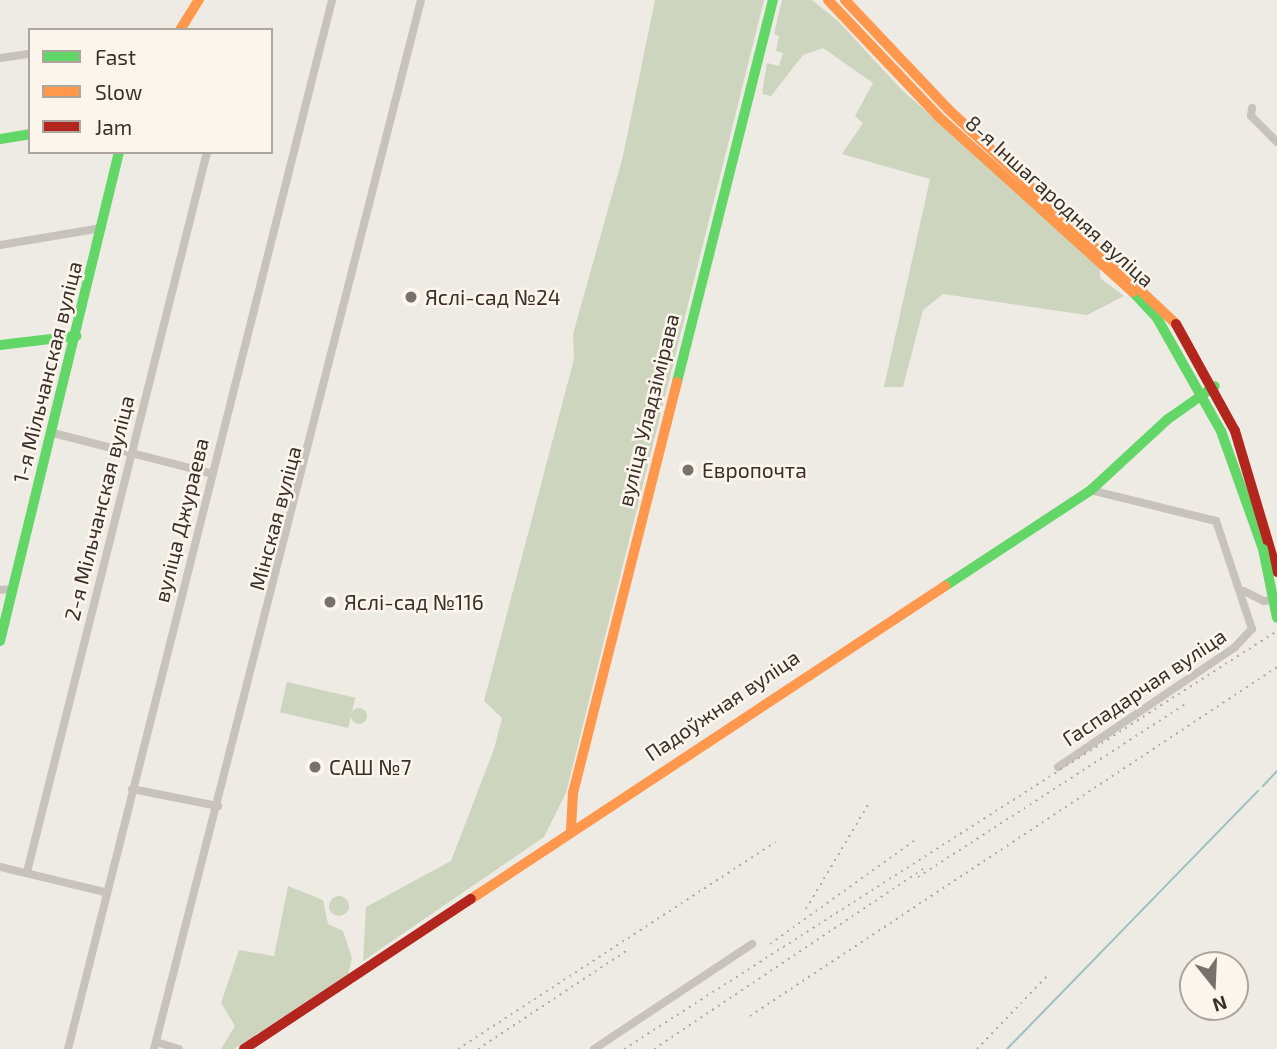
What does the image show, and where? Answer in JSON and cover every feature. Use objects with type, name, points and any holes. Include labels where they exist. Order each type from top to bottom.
[{"type":"main road","points":[[181,28],[199,0]]},
{"type":"main road","name":"вуліца Уладзімірава","points":[[570,830],[573,793],[773,0]]},
{"type":"main road","name":"8-я Іншагародняя вуліца","points":[[828,0],[939,117],[1123,279],[1172,339],[1203,394],[1277,572]]},
{"type":"main road","name":"8-я Іншагародняя вуліца","points":[[845,0],[947,109],[1124,265],[1167,310],[1216,386],[1268,548],[1277,618]]},
{"type":"main road","points":[[0,139],[28,134]]},
{"type":"main road","name":"1-я Мільчанская вуліца","points":[[0,641],[53,433],[119,154]]},
{"type":"main road","points":[[0,345],[76,336]]},
{"type":"main road","name":"Падоўжная вуліца","points":[[244,1049],[570,830],[1091,490],[1203,394],[1216,386]]},
{"type":"street","name":"вуліца Джураева","points":[[68,1049],[210,473],[332,0]]},
{"type":"street","name":"Мінская вуліца","points":[[179,1049],[155,1046],[421,0]]},
{"type":"street","points":[[0,58],[28,54]]},
{"type":"street","points":[[1252,108],[1251,116],[1277,142]]},
{"type":"street","name":"2-я Мільчанская вуліца","points":[[27,872],[206,154]]},
{"type":"street","points":[[0,245],[102,228]]},
{"type":"street","points":[[53,433],[210,473]]},
{"type":"street","name":"Гаспадарчая вуліца","points":[[1058,767],[1248,636],[1244,591],[1216,520],[1091,490]]},
{"type":"street","points":[[0,590],[13,589]]},
{"type":"street","points":[[1244,591],[1264,601],[1277,598]]},
{"type":"street","points":[[132,789],[218,806]]},
{"type":"street","points":[[0,867],[105,892]]},
{"type":"street","points":[[594,1049],[752,944]]},
{"type":"green space","points":[[655,0],[764,0],[566,793],[544,837],[363,961],[366,907],[451,861],[494,749],[502,718],[484,701],[574,359],[573,334],[623,156]]},
{"type":"green space","points":[[782,0],[812,0],[838,21],[902,90],[1100,266],[1100,278],[1124,296],[1087,315],[943,294],[923,310],[903,387],[884,387],[930,179],[842,154],[863,123],[855,116],[873,83],[823,48],[803,55],[771,96],[762,94],[767,63],[779,66],[783,53],[776,51],[779,36],[774,34]]},
{"type":"green space","points":[[287,682],[355,698],[348,728],[280,712]]},
{"type":"green space","points":[[359,708],[365,710],[365,722],[359,724],[353,722],[351,716],[353,710]]},
{"type":"green space","points":[[288,886],[323,900],[328,924],[343,931],[352,958],[348,974],[234,1049],[221,1049],[235,1026],[221,1003],[239,950],[274,956]]},
{"type":"green space","points":[[339,896],[346,899],[349,906],[346,913],[339,916],[332,913],[329,906],[332,899]]},
{"type":"waterway","points":[[1263,786],[1277,771]]},
{"type":"waterway","points":[[1007,1049],[1258,791]]},
{"type":"railway","points":[[624,1049],[1277,631]]},
{"type":"railway","points":[[750,1016],[1277,667]]},
{"type":"railway","points":[[918,877],[1185,704]]},
{"type":"railway","points":[[806,909],[870,801]]},
{"type":"railway","points":[[770,944],[918,838]]},
{"type":"railway","points":[[458,1049],[776,842]]},
{"type":"railway","points":[[654,1049],[923,869]]},
{"type":"railway","points":[[478,1049],[626,951]]},
{"type":"railway","points":[[977,1049],[1050,973]]},
{"type":"traffic: fast","points":[[677,382],[773,0]]},
{"type":"traffic: fast","points":[[0,139],[28,134]]},
{"type":"traffic: fast","points":[[0,641],[119,154]]},
{"type":"traffic: fast","points":[[1133,292],[1157,318],[1221,431],[1263,549]]},
{"type":"traffic: fast","points":[[0,345],[76,336]]},
{"type":"traffic: fast","points":[[945,586],[1091,490],[1168,419],[1215,386]]},
{"type":"traffic: fast","points":[[1263,549],[1277,618]]},
{"type":"traffic: slow","points":[[181,28],[199,0]]},
{"type":"traffic: slow","points":[[828,0],[939,117],[1133,292]]},
{"type":"traffic: slow","points":[[845,0],[948,109],[1176,324]]},
{"type":"traffic: slow","points":[[571,830],[573,793],[677,382]]},
{"type":"traffic: slow","points":[[471,899],[945,586]]},
{"type":"traffic: jam","points":[[1176,324],[1235,431],[1277,572]]},
{"type":"traffic: jam","points":[[244,1049],[471,899]]},
{"type":"place","name":"Яслі-сад №24","points":[[411,297]]},
{"type":"place","name":"Европочта","points":[[688,470]]},
{"type":"place","name":"Яслі-сад №116","points":[[330,602]]},
{"type":"place","name":"САШ №7","points":[[315,767]]}]
